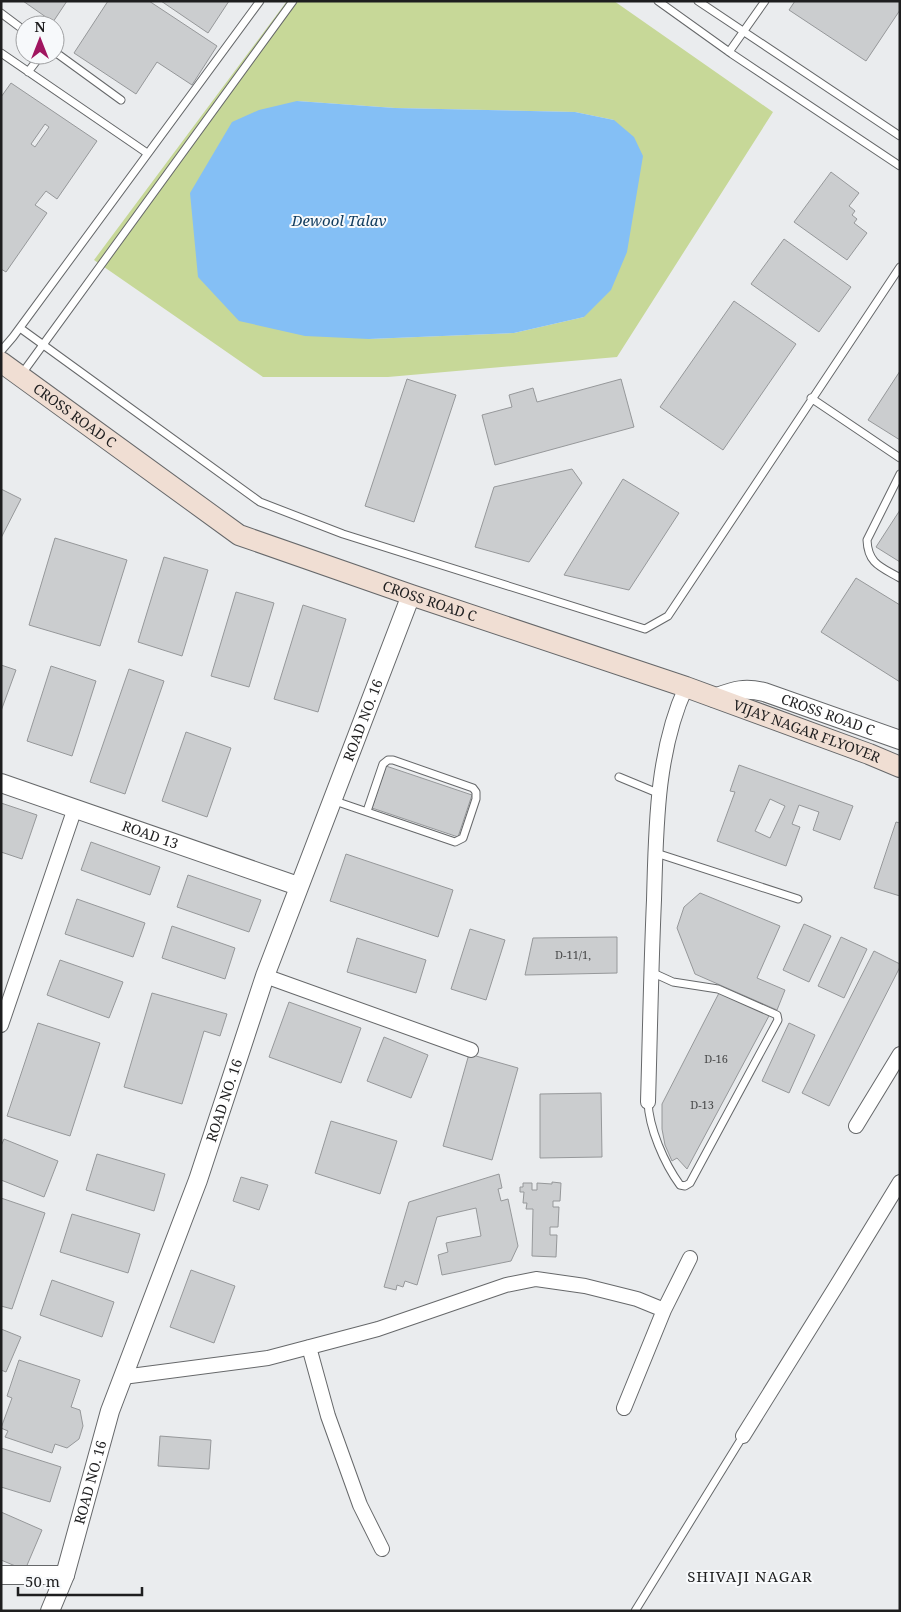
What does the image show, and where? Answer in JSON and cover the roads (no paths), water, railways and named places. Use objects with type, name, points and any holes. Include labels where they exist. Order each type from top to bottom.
[{"type":"main road","name":"CROSS ROAD C","points":[[1,362],[239,536],[714,698]]},
{"type":"main road","name":"VIJAY NAGAR FLYOVER","points":[[714,698],[900,767]]},
{"type":"street","name":"ROAD NO. 16","points":[[50,1611],[65,1575],[110,1411],[198,1180],[265,976],[298,886],[411,595]]},
{"type":"street","points":[[648,1102],[651,972],[660,794],[666,750],[676,708],[686,687]]},
{"type":"street","name":"CROSS ROAD C","points":[[714,698],[737,689],[748,688],[900,740]]},
{"type":"street","name":"ROAD 13","points":[[1,783],[298,886]]},
{"type":"street","points":[[1,1025],[75,808]]},
{"type":"street","points":[[265,976],[471,1050]]},
{"type":"street","points":[[856,1126],[900,1054]]},
{"type":"street","points":[[743,1436],[900,1182]]},
{"type":"street","points":[[624,1408],[664,1310],[690,1258]]},
{"type":"street","points":[[123,1377],[268,1358],[378,1329],[506,1285],[536,1279],[585,1286],[637,1299],[664,1310]]},
{"type":"street","points":[[309,1348],[328,1416],[360,1505],[382,1549]]},
{"type":"street","points":[[1,1575],[65,1575]]},
{"type":"lane","points":[[1,351],[20,328],[260,1]]},
{"type":"lane","points":[[21,375],[293,1]]},
{"type":"lane","points":[[658,1],[729,52],[900,166]]},
{"type":"lane","points":[[698,1],[900,136]]},
{"type":"lane","points":[[729,52],[763,2]]},
{"type":"lane","points":[[1,13],[15,24]]},
{"type":"lane","points":[[1,53],[147,153]]},
{"type":"lane","points":[[65,59],[121,100]]},
{"type":"lane","points":[[28,72],[33,65]]},
{"type":"lane","points":[[20,328],[260,502],[343,534],[645,629],[668,616],[900,267]]},
{"type":"lane","points":[[812,398],[900,458]]},
{"type":"lane","points":[[900,474],[867,540],[867,551],[874,563],[900,578]]},
{"type":"lane","points":[[332,800],[455,842],[463,838],[476,799],[476,792],[473,788],[388,760],[383,764],[366,811]]},
{"type":"lane","points":[[619,777],[660,794]]},
{"type":"lane","points":[[656,853],[798,898]]},
{"type":"lane","points":[[648,1102],[648,1114],[669,1170],[680,1185],[685,1186],[690,1183],[778,1020],[777,1015],[718,989],[673,982],[651,972]]},
{"type":"lane","points":[[635,1611],[743,1436]]},
{"type":"water","name":"Dewool Talav","points":[[297,101],[395,108],[575,112],[614,120],[634,137],[643,156],[627,252],[611,290],[584,317],[514,333],[369,339],[305,336],[239,321],[198,277],[190,193],[232,122],[259,110]]},
{"type":"district","name":"SHIVAJI NAGAR","points":[[750,1577]]}]
